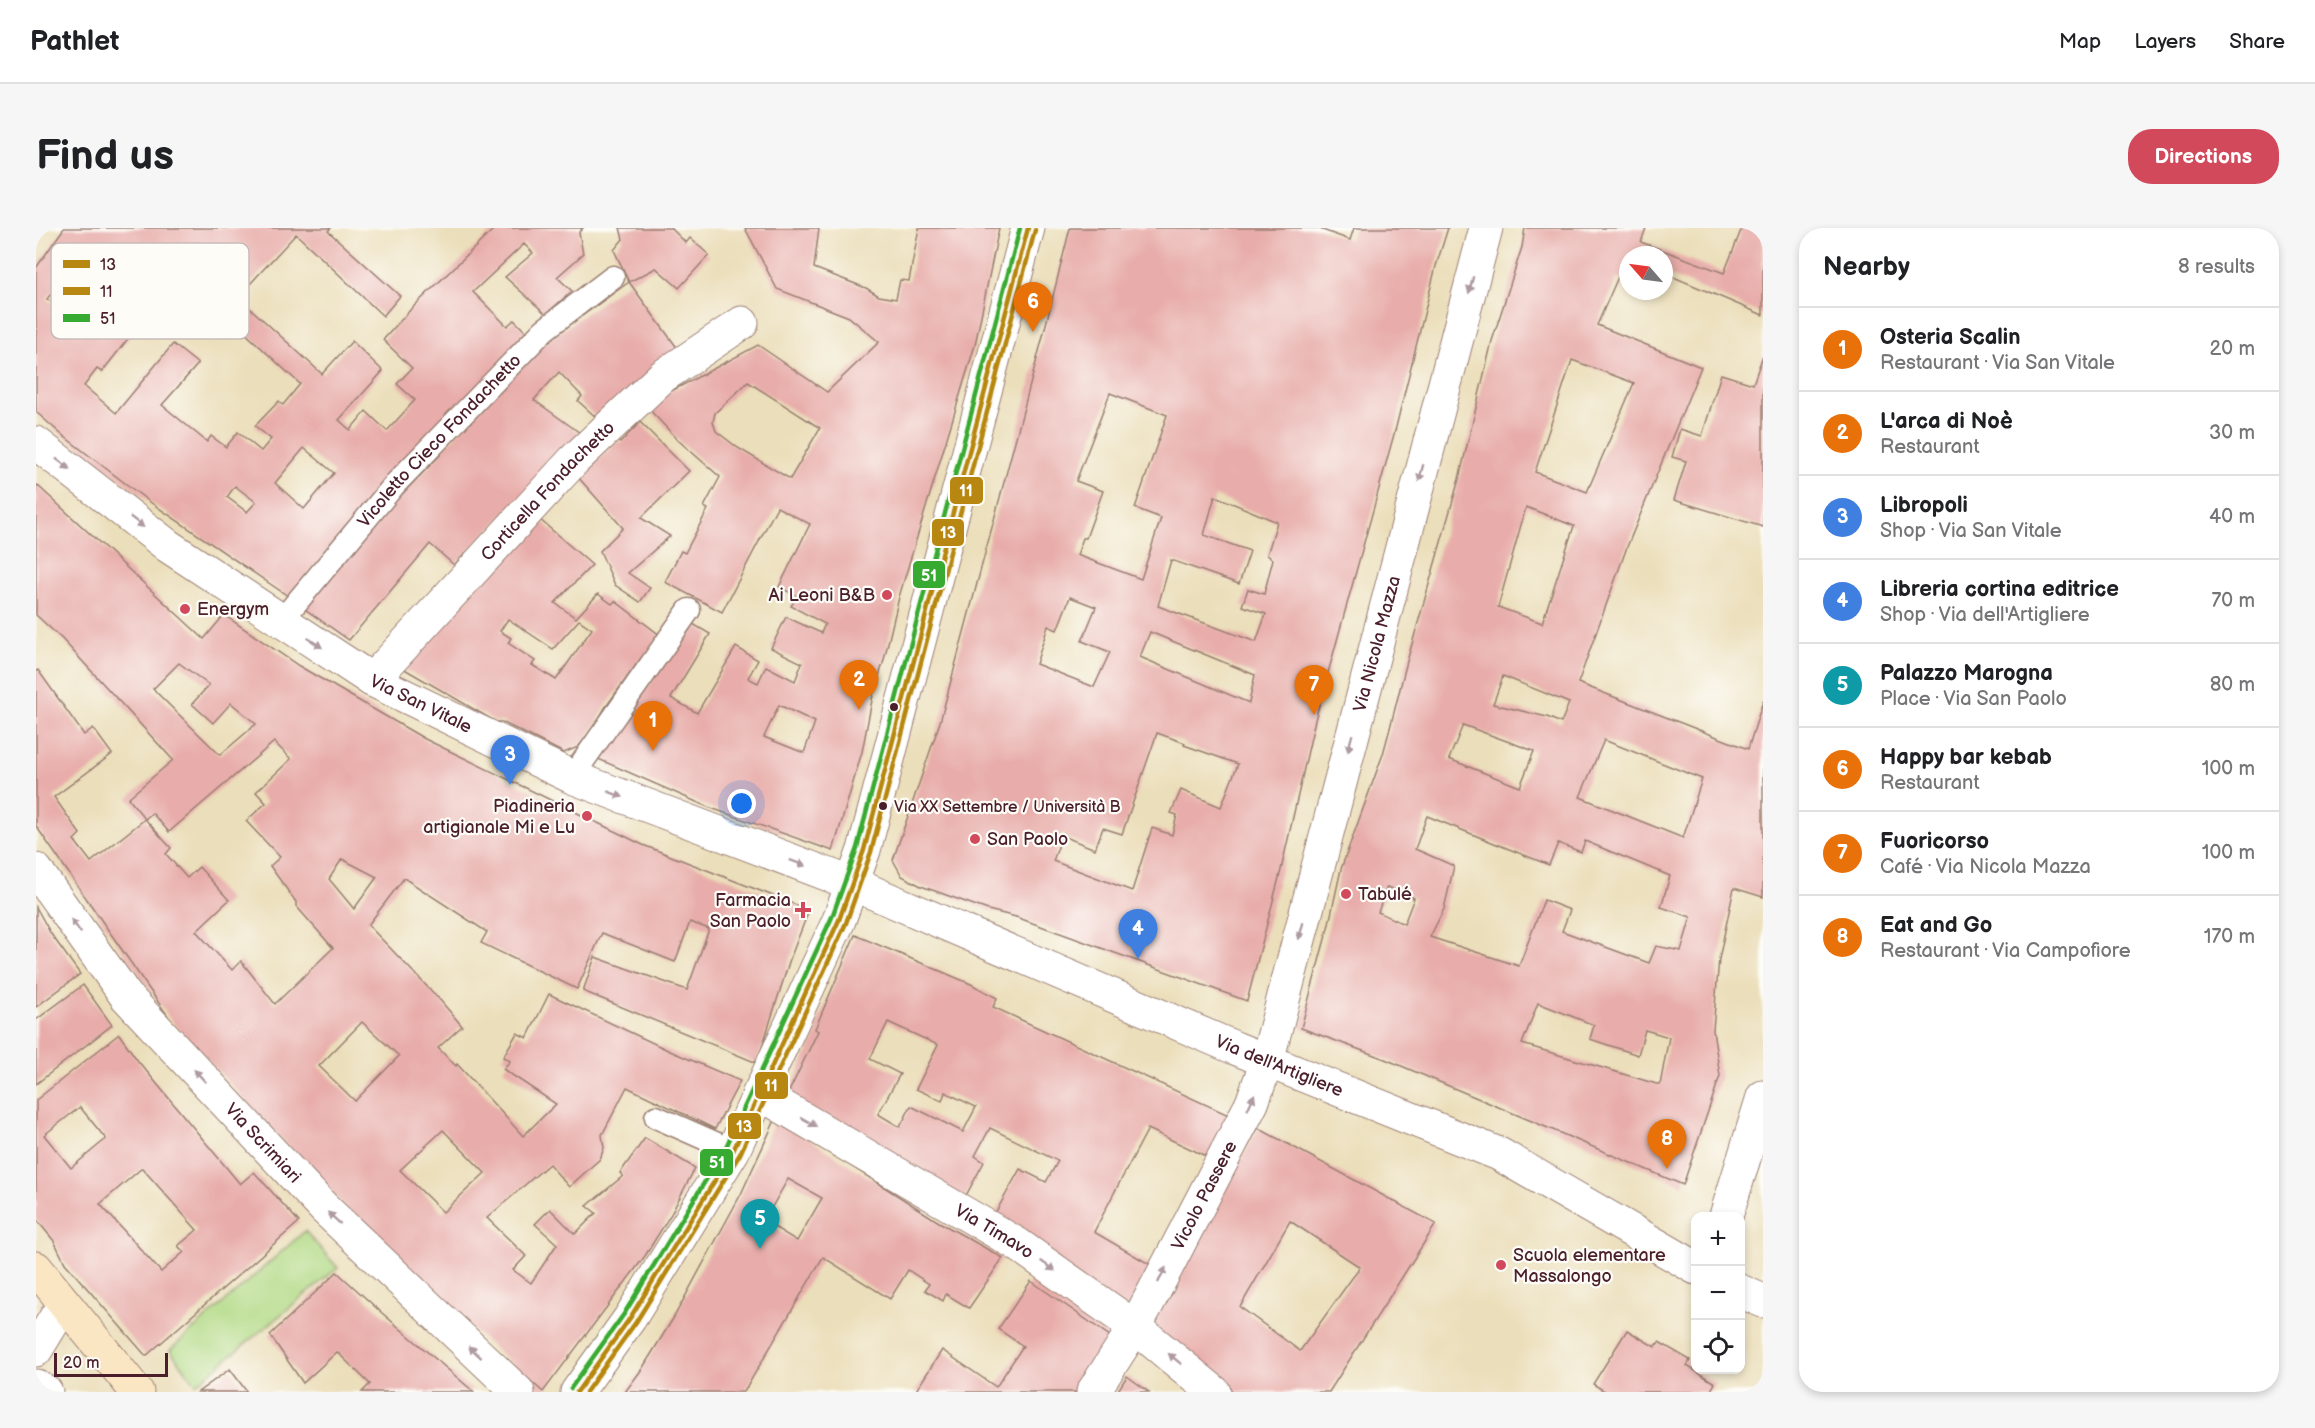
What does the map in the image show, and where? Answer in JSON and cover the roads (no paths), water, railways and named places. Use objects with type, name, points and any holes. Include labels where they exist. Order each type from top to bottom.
[{"type":"main road","points":[[36,1268],[137,1392]]},
{"type":"street","points":[[577,1392],[630,1318],[733,1151],[839,920],[853,884],[864,850],[1028,228]]},
{"type":"street","name":"Via Nicola Mazza","points":[[1267,1061],[1486,228]]},
{"type":"street","name":"Corticella Fondachetto","points":[[372,680],[574,460],[663,376],[742,323]]},
{"type":"street","name":"Via San Vitale","points":[[36,443],[168,546],[372,680],[572,777],[853,884]]},
{"type":"street","name":"Via Scrimiari","points":[[36,870],[126,996],[324,1208],[518,1392]]},
{"type":"street","name":"Via dell'Artigliere","points":[[853,884],[1267,1061],[1499,1154],[1692,1266]]},
{"type":"street","name":"Vicolo Passere","points":[[1093,1392],[1135,1327],[1252,1103],[1267,1061]]},
{"type":"street","name":"Via Timavo","points":[[759,1093],[1017,1244],[1135,1327],[1214,1392]]},
{"type":"street","points":[[1727,1212],[1763,1097]]},
{"type":"street","points":[[1745,1293],[1763,1301]]},
{"type":"street","points":[[36,1350],[64,1304]]},
{"type":"street","points":[[36,1386],[46,1392]]},
{"type":"lane","name":"Vicoletto Cieco Fondachetto","points":[[281,621],[396,483],[544,330],[613,278]]},
{"type":"lane","points":[[572,777],[689,610]]},
{"type":"lane","points":[[656,1117],[733,1151]]},
{"type":"place","name":"Happy bar kebab","points":[[1033,332]]},
{"type":"place","name":"Ai Leoni B&B","points":[[887,595]]},
{"type":"place","name":"Energym","points":[[185,609]]},
{"type":"place","name":"L'arca di Noè","points":[[859,710]]},
{"type":"place","name":"Fuoricorso","points":[[1314,715]]},
{"type":"place","name":"Osteria Scalin","points":[[653,751]]},
{"type":"place","name":"Libropoli","points":[[510,785]]},
{"type":"place","name":"Via XX Settembre / Università B","points":[[883,806]]},
{"type":"place","name":"Piadineria artigianale Mi e Lu","points":[[587,816]]},
{"type":"place","name":"San Paolo","points":[[975,839]]},
{"type":"place","name":"Tabulé","points":[[1346,894]]},
{"type":"place","name":"Farmacia San Paolo","points":[[803,910]]},
{"type":"place","name":"Libreria cortina editrice","points":[[1138,959]]},
{"type":"place","name":"Eat and Go","points":[[1667,1169]]},
{"type":"place","name":"Palazzo Marogna","points":[[760,1249]]},
{"type":"place","name":"Scuola elementare Massalongo","points":[[1501,1265]]}]
